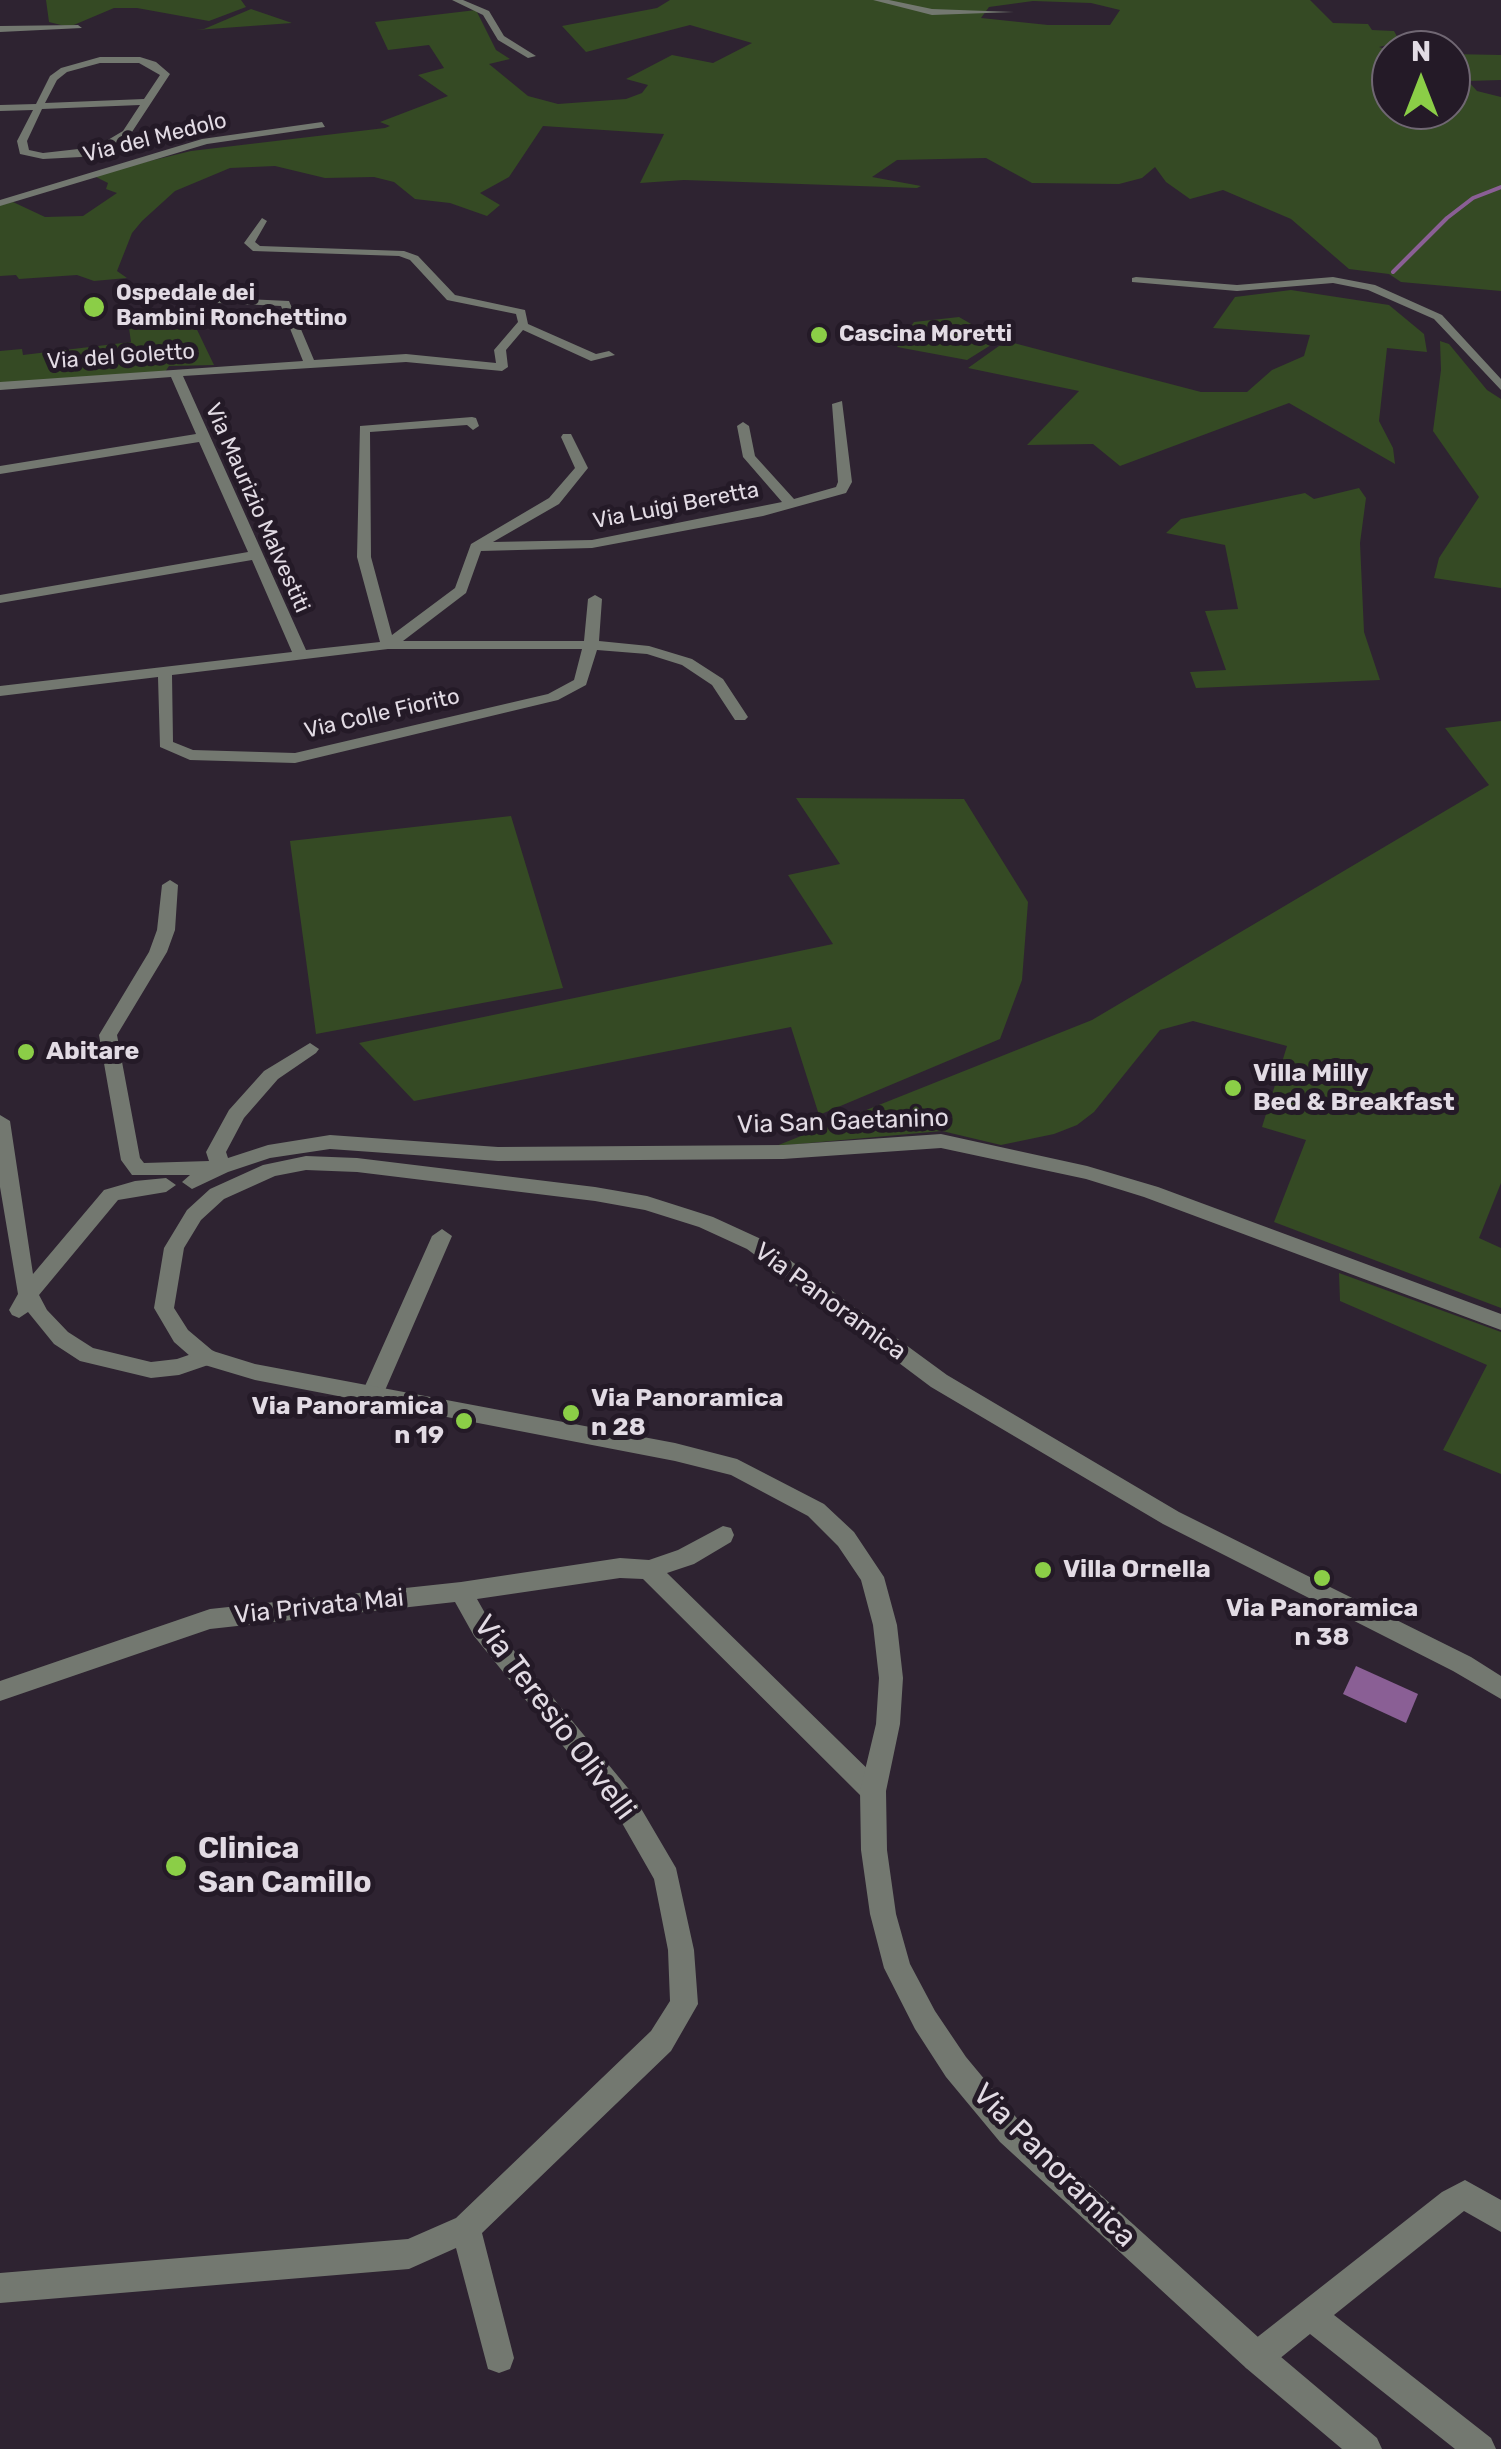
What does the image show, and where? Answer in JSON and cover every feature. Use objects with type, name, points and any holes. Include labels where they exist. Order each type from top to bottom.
[{"type":"street","points":[[456,0],[486,14],[501,38],[531,56]]},
{"type":"street","points":[[876,0],[932,12],[1010,12]]},
{"type":"street","points":[[0,30],[78,28]]},
{"type":"street","points":[[100,60],[140,60],[162,69],[165,74],[161,83],[147,102],[134,125],[114,142],[62,156],[24,152],[21,147],[53,78],[100,60]]},
{"type":"street","points":[[0,108],[147,102]]},
{"type":"street","name":"Via del Medolo","points":[[0,203],[206,142],[322,125]]},
{"type":"street","points":[[262,221],[248,243],[257,249],[400,253],[414,258],[451,298],[521,312],[522,324],[498,357]]},
{"type":"street","points":[[1136,280],[1236,288],[1347,276],[1438,316],[1501,386]]},
{"type":"street","points":[[1377,289],[1400,286]]},
{"type":"street","points":[[202,300],[285,302],[310,362]]},
{"type":"street","points":[[522,324],[595,358],[609,355]]},
{"type":"street","name":"Via del Goletto","points":[[0,386],[176,375],[407,351],[498,357],[502,367],[406,358],[245,368]]},
{"type":"street","name":"Via Maurizio Malvestiti","points":[[176,375],[302,657]]},
{"type":"street","points":[[790,503],[841,490],[845,482],[838,404]]},
{"type":"street","points":[[472,426],[472,421],[364,429],[364,557],[388,645],[461,590],[476,548],[554,501],[582,468],[567,437]]},
{"type":"street","name":"Via Luigi Beretta","points":[[476,548],[592,544],[790,503],[750,457],[743,426]]},
{"type":"street","points":[[0,470],[204,437]]},
{"type":"street","points":[[0,599],[256,555]]},
{"type":"street","name":"Via Colle Fiorito","points":[[165,670],[166,744],[190,755],[295,758],[553,697],[582,682],[595,599]]},
{"type":"street","name":"Via Colle Fiorito","points":[[0,691],[388,645],[590,645],[649,650],[687,662],[718,682],[740,717]]},
{"type":"street","name":"Via San Gaetanino","points":[[170,885],[166,930],[158,952],[108,1036],[131,1160],[139,1170],[222,1167]]},
{"type":"street","points":[[217,1194],[222,1167],[216,1152],[236,1115],[272,1074],[310,1049]]},
{"type":"street","points":[[0,1121],[24,1301],[60,1338],[86,1354],[150,1370],[180,1367],[206,1357]]},
{"type":"street","name":"Via San Gaetanino","points":[[192,1182],[222,1167],[304,1144],[330,1142],[498,1154],[784,1152],[941,1141],[1087,1173],[1151,1192],[1501,1322]]},
{"type":"street","name":"Via Panoramica","points":[[1366,2449],[1257,2357],[1010,2132],[956,2067],[897,1968],[879,1882],[873,1791],[888,1724],[891,1678],[885,1625],[872,1576],[846,1539],[816,1510],[769,1482],[706,1460],[255,1372],[206,1357],[181,1336],[164,1308],[174,1248],[194,1215],[217,1194],[270,1170],[306,1163],[357,1165],[595,1194],[647,1203],[706,1222],[754,1244],[938,1382],[1156,1510],[1462,1664],[1501,1689]]},
{"type":"street","points":[[24,1301],[111,1196],[135,1188],[166,1185]]},
{"type":"street","points":[[372,1395],[442,1236]]},
{"type":"street","name":"Via Privata Mai","points":[[0,1691],[210,1619],[460,1592],[620,1568],[648,1570],[686,1557],[723,1534]]},
{"type":"street","points":[[648,1570],[873,1791]]},
{"type":"street","name":"Via Teresio Olivelli","points":[[0,2288],[409,2254],[466,2228],[661,2041],[684,2004],[682,1950],[666,1876],[622,1802],[482,1629],[460,1592]]},
{"type":"street","points":[[1257,2357],[1452,2202],[1465,2195],[1501,2217]]},
{"type":"street","points":[[466,2228],[499,2358]]},
{"type":"street","points":[[1308,2314],[1480,2449]]},
{"type":"green space","points":[[46,0],[241,0],[246,7],[209,21],[137,8],[114,8],[69,27],[49,22]]},
{"type":"green space","points":[[670,0],[1310,0],[1333,23],[1368,24],[1372,30],[1371,130],[1471,130],[1471,84],[1477,91],[1501,97],[1501,291],[1401,282],[1389,274],[1349,269],[1291,219],[1223,190],[1190,199],[1166,182],[1155,167],[1142,178],[1119,184],[1032,183],[986,158],[897,160],[872,177],[921,186],[917,188],[684,180],[640,183],[664,134],[543,126],[509,177],[480,193],[500,205],[487,216],[450,203],[415,199],[394,182],[374,177],[325,178],[275,166],[230,168],[175,191],[142,221],[132,233],[117,271],[127,278],[94,281],[77,275],[19,279],[16,275],[0,276],[0,205],[13,202],[45,217],[83,216],[117,193],[106,189],[108,183],[92,175],[191,151],[385,128],[390,126],[380,122],[448,96],[418,75],[444,68],[429,45],[388,50],[375,22],[476,10],[496,50],[510,59],[489,64],[528,96],[558,104],[626,99],[642,93],[648,85],[626,79],[672,55],[713,63],[752,43],[690,25],[586,52],[562,26],[657,8]],"holes":[[[1033,1],[1091,3],[1120,10],[1110,25],[1048,25],[981,18],[989,7]]]},
{"type":"green space","points":[[251,9],[292,23],[196,30],[204,29]]},
{"type":"green space","points":[[1471,54],[1501,55],[1501,80],[1471,81]]},
{"type":"green space","points":[[1291,290],[1389,305],[1424,334],[1427,352],[1387,348],[1379,421],[1393,448],[1395,464],[1289,403],[1120,466],[1093,444],[1027,445],[1079,391],[968,368],[1006,341],[1201,392],[1247,392],[1272,370],[1304,356],[1310,335],[1213,328],[1235,297]]},
{"type":"green space","points":[[159,309],[188,311],[214,365],[0,383],[0,351],[22,349],[23,355],[131,342],[127,314]]},
{"type":"green space","points":[[959,317],[999,340],[967,360],[897,347],[914,322]]},
{"type":"green space","points":[[1440,341],[1449,344],[1487,390],[1501,399],[1501,588],[1434,578],[1439,558],[1479,497],[1433,431],[1441,370]]},
{"type":"green space","points":[[1359,488],[1366,498],[1360,543],[1364,632],[1380,680],[1196,688],[1190,672],[1226,670],[1205,611],[1238,609],[1225,545],[1166,533],[1181,519],[1305,493],[1314,499]]},
{"type":"green space","points":[[1501,721],[1501,1183],[1479,1238],[1501,1248],[1501,1308],[1274,1222],[1306,1140],[1262,1127],[1287,1046],[1193,1021],[1160,1030],[1094,1112],[1077,1125],[1054,1134],[1001,1145],[942,1131],[776,1146],[1092,1020],[1489,785],[1445,728]]},
{"type":"green space","points":[[796,798],[964,799],[1028,902],[1022,980],[1000,1039],[819,1115],[791,1027],[414,1101],[359,1043],[833,944],[788,875],[840,864]]},
{"type":"green space","points":[[511,816],[563,988],[316,1034],[290,841]]},
{"type":"green space","points":[[1339,1273],[1501,1332],[1501,1474],[1443,1450],[1487,1365],[1340,1301]]},
{"type":"shaded area","points":[[1356,1666],[1418,1694],[1406,1723],[1343,1694]]},
{"type":"waterway","points":[[1393,272],[1447,218],[1473,198],[1501,187]]},
{"type":"place","name":"Ospedale dei Bambini Ronchettino","points":[[94,307]]},
{"type":"place","name":"Cascina Moretti","points":[[819,335]]},
{"type":"place","name":"Abitare","points":[[26,1052]]},
{"type":"place","name":"Villa Milly Bed & Breakfast","points":[[1233,1088]]},
{"type":"place","name":"Via Panoramica n 28","points":[[571,1413]]},
{"type":"place","name":"Via Panoramica n 19","points":[[464,1421]]},
{"type":"place","name":"Villa Ornella","points":[[1043,1570]]},
{"type":"place","name":"Via Panoramica n 38","points":[[1322,1578]]},
{"type":"place","name":"Clinica San Camillo","points":[[176,1866]]}]
